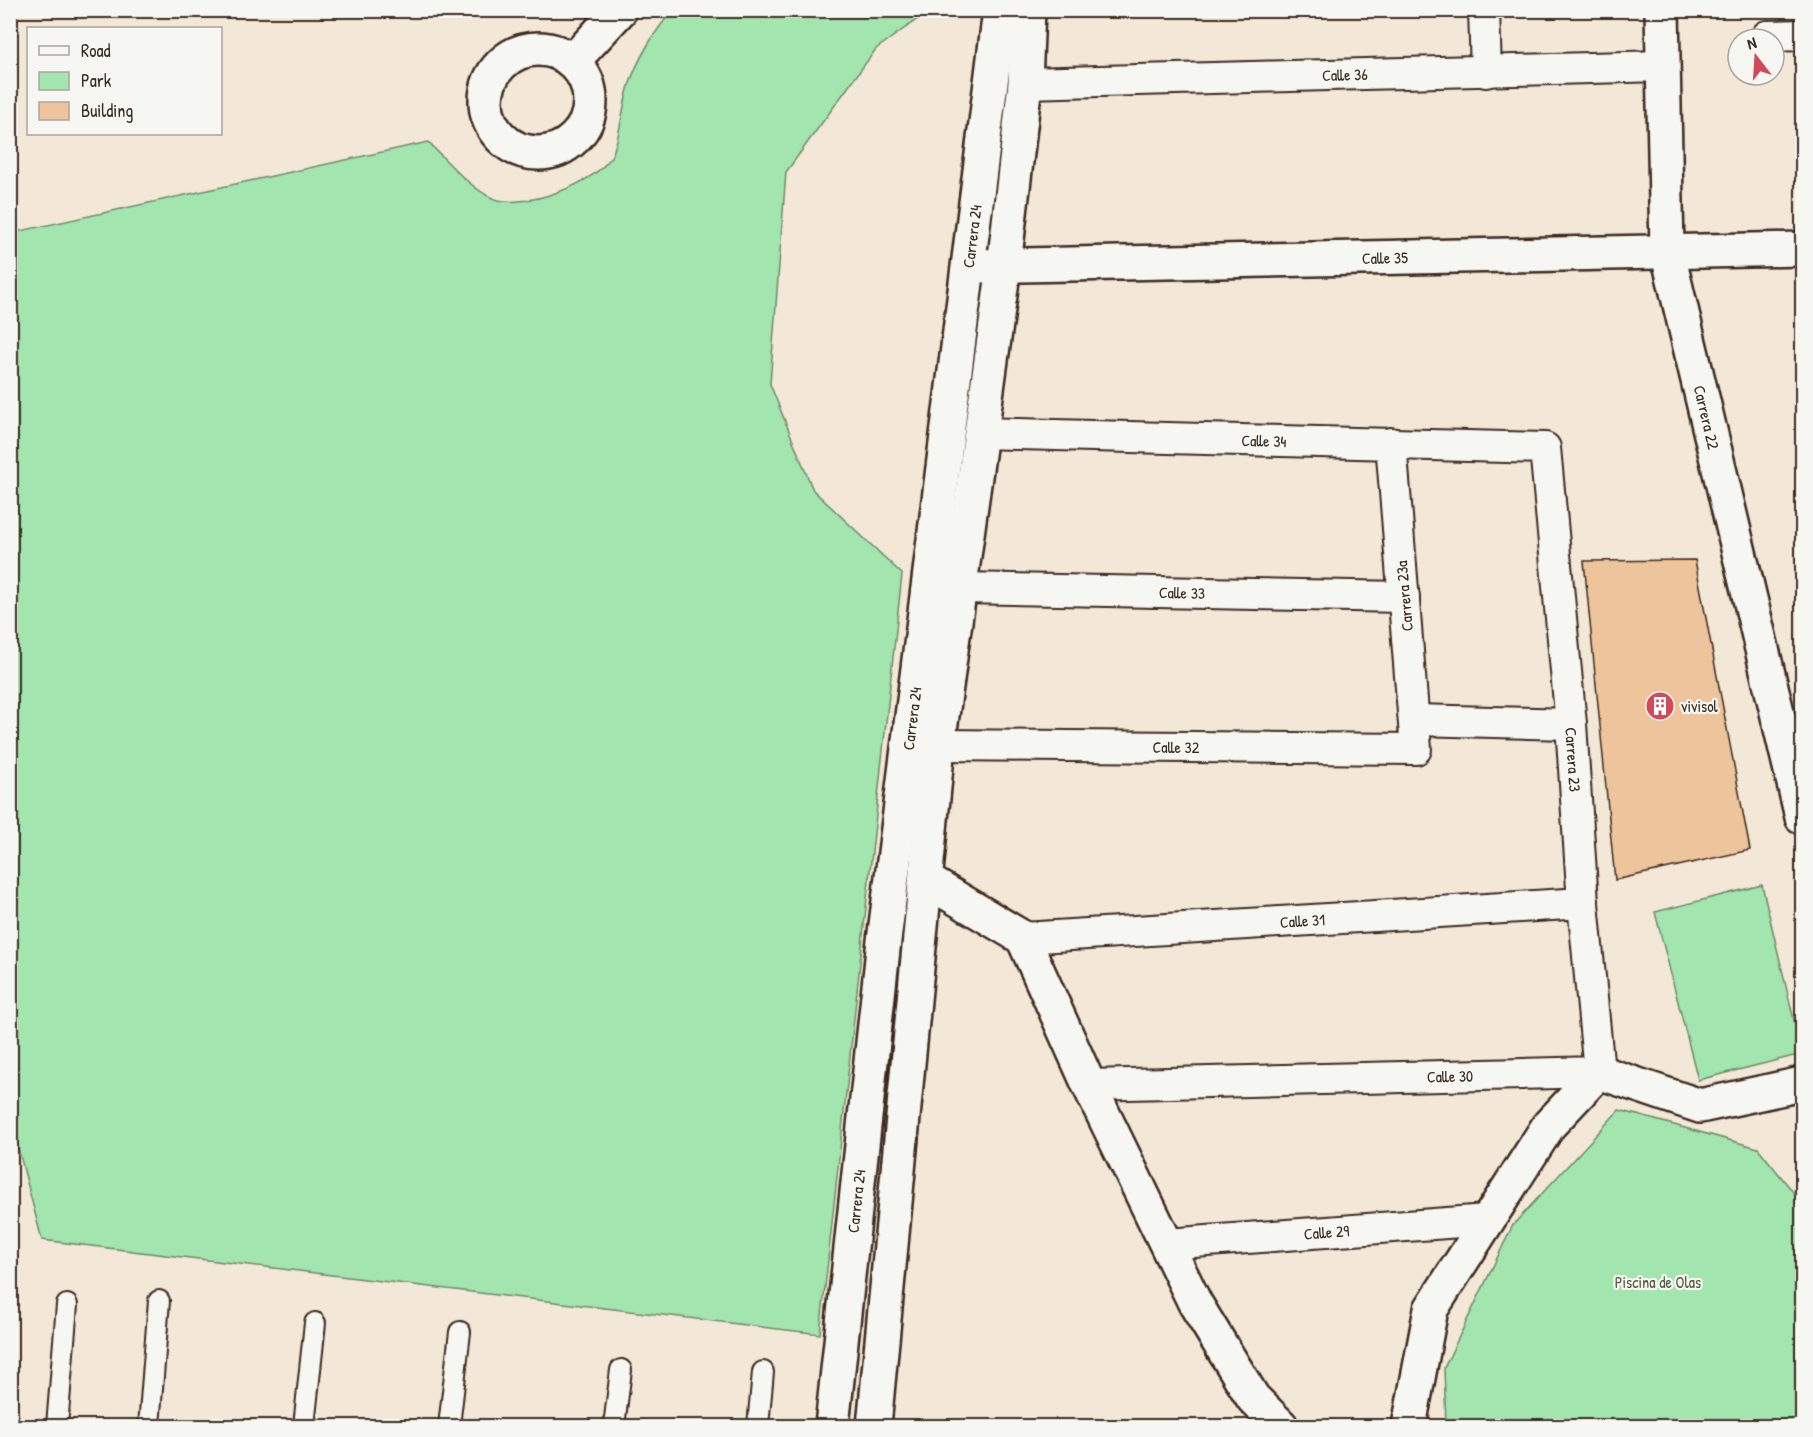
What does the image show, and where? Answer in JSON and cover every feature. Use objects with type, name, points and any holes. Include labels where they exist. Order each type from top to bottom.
[{"type":"street","points":[[573,61],[620,10]]},
{"type":"street","name":"Carrera 24","points":[[832,1426],[884,938],[1000,10]]},
{"type":"street","name":"Carrera 24","points":[[874,1426],[938,745],[1004,266],[1025,83],[1028,10]]},
{"type":"street","points":[[1484,10],[1486,72]]},
{"type":"street","name":"Carrera 22","points":[[1662,10],[1667,250],[1803,817]]},
{"type":"street","points":[[1786,35],[1803,35]]},
{"type":"street","name":"Calle 36","points":[[1025,83],[1663,66]]},
{"type":"street","name":"Calle 35","points":[[967,267],[1667,250],[1803,249]]},
{"type":"street","name":"Calle 34","points":[[982,433],[1545,448]]},
{"type":"street","name":"Carrera 23a","points":[[1391,443],[1415,735]]},
{"type":"street","name":"Carrera 23","points":[[1545,448],[1571,724],[1583,903],[1599,1072]]},
{"type":"street","name":"Calle 33","points":[[960,588],[1404,597]]},
{"type":"street","name":"Calle 32","points":[[938,745],[1415,735],[1571,724]]},
{"type":"street","points":[[926,880],[1023,938],[1089,1085],[1195,1303],[1253,1398],[1281,1426]]},
{"type":"street","name":"Calle 31","points":[[1023,938],[1583,903]]},
{"type":"street","points":[[1409,1426],[1431,1309],[1549,1125],[1599,1072]]},
{"type":"street","name":"Calle 30","points":[[1089,1085],[1599,1072],[1700,1106],[1803,1084]]},
{"type":"street","name":"Calle 29","points":[[1167,1244],[1487,1220]]},
{"type":"lane","points":[[149,1426],[159,1301]]},
{"type":"lane","points":[[57,1426],[67,1305]]},
{"type":"lane","points":[[304,1426],[315,1323]]},
{"type":"lane","points":[[448,1426],[460,1332]]},
{"type":"lane","points":[[614,1426],[621,1370]]},
{"type":"lane","points":[[758,1426],[763,1372]]},
{"type":"green space","points":[[672,11],[929,11],[876,49],[786,172],[770,384],[813,490],[902,574],[820,1334],[42,1240],[10,1117],[11,233],[428,142],[465,179],[490,197],[503,201],[519,201],[558,192],[593,175],[613,153],[632,76],[647,46]]},
{"type":"green space","points":[[1762,885],[1802,1054],[1698,1080],[1655,912]]},
{"type":"green space","name":"Piscina de Olas","points":[[1619,1110],[1758,1148],[1802,1203],[1802,1426],[1446,1426],[1444,1368],[1513,1225]]},
{"type":"building","name":"vivisol","points":[[1695,560],[1750,850],[1615,880],[1584,561]]},
{"type":"place","name":"vivisol","points":[[1660,706]]}]
